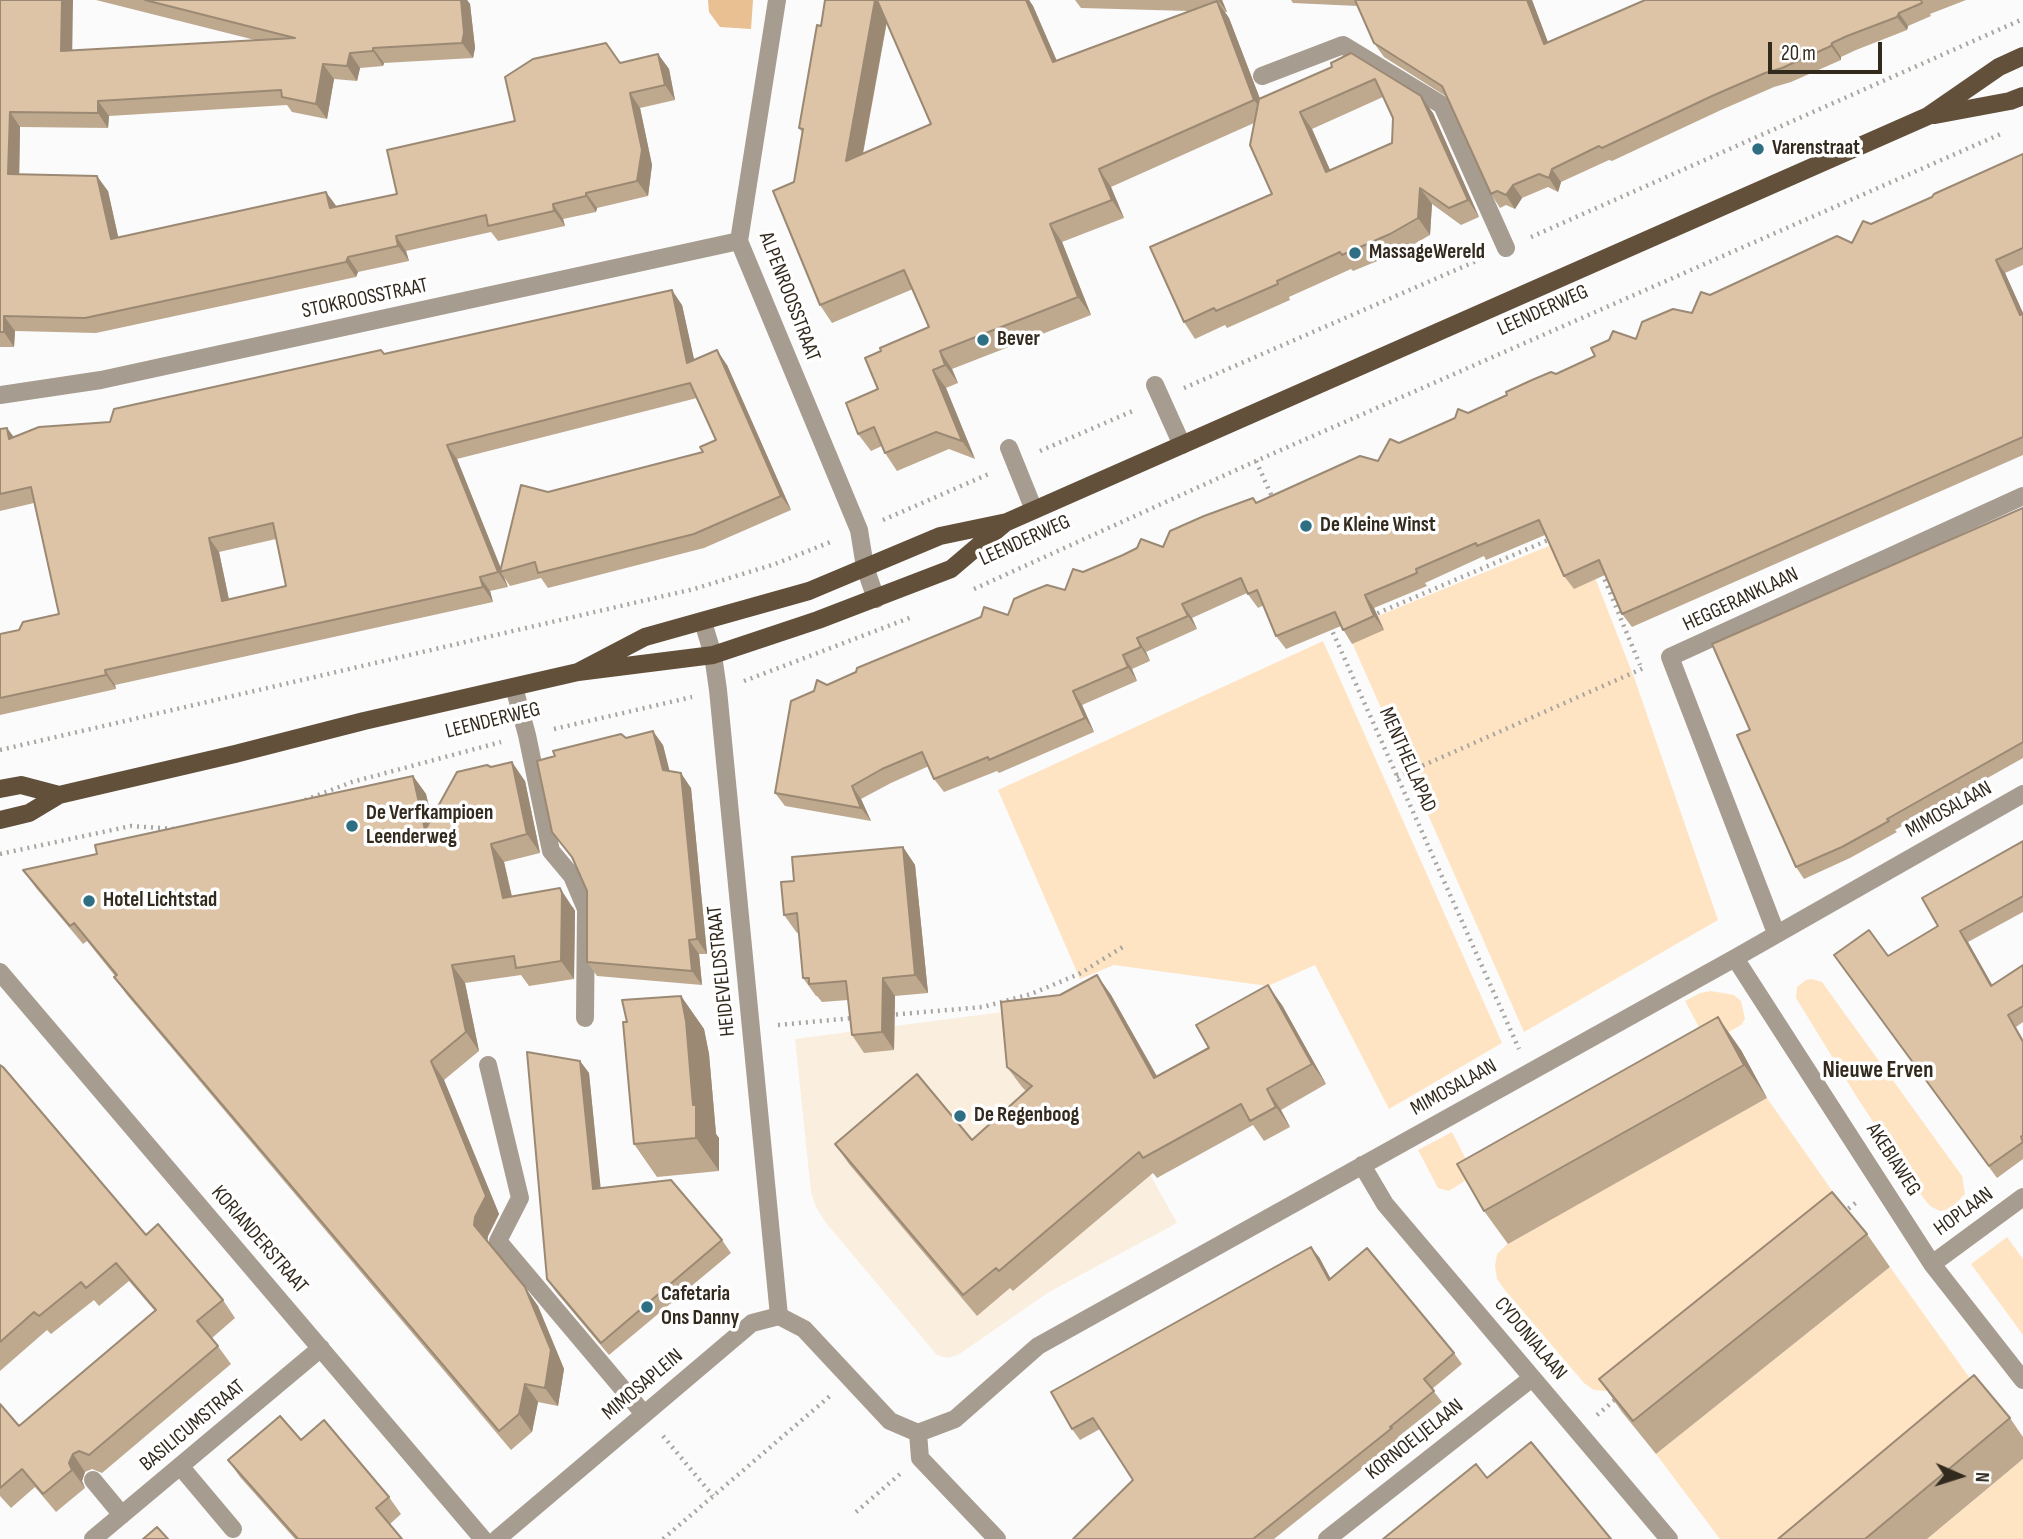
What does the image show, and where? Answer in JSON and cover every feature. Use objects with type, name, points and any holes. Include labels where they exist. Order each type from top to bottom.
[{"type":"main road","name":"LEENDERWEG","points":[[578,672],[645,637],[809,591],[940,536],[1007,522],[1928,116],[1999,67],[2023,56]]},
{"type":"main road","name":"LEENDERWEG","points":[[1928,116],[2010,101],[2023,96]]},
{"type":"main road","name":"LEENDERWEG","points":[[0,820],[29,813],[59,794],[578,672],[713,654],[951,569],[1007,522]]},
{"type":"main road","name":"LEENDERWEG","points":[[0,789],[21,785],[59,794]]},
{"type":"street","name":"ALPENROOSSTRAAT","points":[[778,0],[739,241],[859,530],[865,567],[876,598]]},
{"type":"street","points":[[1262,76],[1343,46],[1442,105],[1506,248]]},
{"type":"street","name":"STOKROOSSTRAAT","points":[[0,395],[101,380],[739,241]]},
{"type":"street","points":[[1155,385],[1182,445]]},
{"type":"street","points":[[1009,448],[1034,510]]},
{"type":"street","name":"HEGGERANKLAAN","points":[[1776,933],[1670,657],[2023,496]]},
{"type":"street","name":"HEIDEVELDSTRAAT","points":[[703,622],[713,654],[718,690],[779,1316]]},
{"type":"street","points":[[514,687],[527,735],[551,851],[572,876],[586,909],[586,1018]]},
{"type":"street","name":"MIMOSALAAN","points":[[918,1433],[955,1419],[1038,1346],[1735,958],[2023,794]]},
{"type":"street","name":"AKEBIAWEG","points":[[1735,958],[1932,1264],[2023,1380]]},
{"type":"street","name":"KORIANDERSTRAAT","points":[[0,972],[483,1539]]},
{"type":"street","points":[[488,1065],[520,1198],[498,1241],[644,1414]]},
{"type":"street","name":"CYDONIALAAN","points":[[1362,1165],[1385,1203],[1669,1539]]},
{"type":"street","name":"HOPLAAN","points":[[1932,1264],[2023,1197]]},
{"type":"street","points":[[779,1316],[804,1329],[890,1421],[918,1433],[920,1458],[997,1539]]},
{"type":"street","name":"MIMOSAPLEIN","points":[[497,1539],[752,1323],[779,1316]]},
{"type":"street","name":"BASILICUMSTRAAT","points":[[93,1539],[321,1348]]},
{"type":"street","name":"KORNOELJELAAN","points":[[1327,1539],[1532,1378]]},
{"type":"street","points":[[180,1466],[233,1529]]},
{"type":"street","points":[[93,1480],[122,1515]]},
{"type":"path","name":"LEENDERWEG","points":[[965,593],[1256,461],[2010,130]]},
{"type":"path","points":[[1256,461],[1278,510]]},
{"type":"path","points":[[1370,616],[1557,537]]},
{"type":"path","points":[[1597,562],[1642,669]]},
{"type":"path","name":"LEENDERWEG","points":[[295,803],[352,782],[527,735],[718,690],[915,616]]},
{"type":"path","name":"MENTHELLAPAD","points":[[1327,620],[1529,1072]]},
{"type":"path","points":[[1332,632],[1345,627]]},
{"type":"path","points":[[1397,777],[1670,657]]},
{"type":"path","points":[[0,854],[131,826],[183,830]]},
{"type":"path","points":[[888,1015],[983,1007],[1031,994],[1079,974],[1126,945]]},
{"type":"path","points":[[750,1027],[860,1017]]},
{"type":"path","points":[[1837,1218],[1880,1183]]},
{"type":"path","points":[[663,1539],[850,1379]]},
{"type":"path","points":[[1578,1431],[1621,1396]]},
{"type":"path","points":[[644,1414],[713,1496]]},
{"type":"path","points":[[856,1512],[920,1458]]},
{"type":"shaded area","points":[[708,0],[753,0],[751,29],[720,27],[709,12]]},
{"type":"shaded area","points":[[1578,534],[1635,680],[1718,920],[1524,1032],[1346,629]]},
{"type":"shaded area","points":[[1323,641],[1502,1043],[1389,1109],[1315,965],[1268,986],[1114,965],[1080,979],[998,790]]},
{"type":"shaded area","points":[[1812,979],[1822,982],[1962,1176],[1965,1194],[1950,1209],[1940,1211],[1930,1206],[1922,1196],[1796,998],[1797,987]]},
{"type":"shaded area","points":[[1711,991],[1734,995],[1741,1001],[1745,1019],[1741,1025],[1708,1044],[1685,1001]]},
{"type":"shaded area","name":"De Regenboog","points":[[1056,1005],[1177,1223],[1049,1292],[958,1355],[947,1358],[937,1355],[826,1223],[816,1207],[811,1192],[795,1039]]},
{"type":"shaded area","points":[[1767,1098],[1840,1202],[1616,1386],[1606,1391],[1594,1390],[1584,1383],[1504,1289],[1497,1279],[1497,1254],[1507,1244]]},
{"type":"shaded area","points":[[1452,1132],[1474,1175],[1449,1191],[1438,1188],[1418,1150]]},
{"type":"shaded area","points":[[2007,1237],[2023,1259],[2023,1335],[1971,1264]]},
{"type":"shaded area","points":[[1890,1267],[1979,1391],[1813,1539],[1720,1539],[1656,1454]]},
{"type":"shaded area","points":[[2023,1459],[2023,1539],[1927,1539],[1956,1515]]},
{"type":"building","points":[[0,0],[62,0],[61,51],[295,38],[145,0],[461,0],[464,33],[462,43],[373,48],[373,51],[350,53],[347,66],[323,64],[316,104],[282,97],[281,90],[98,101],[98,113],[10,112],[8,174],[97,176],[111,239],[326,192],[330,208],[397,194],[387,150],[515,121],[505,77],[533,59],[606,43],[620,63],[658,54],[665,85],[630,93],[642,150],[637,181],[553,204],[554,211],[488,226],[486,215],[396,236],[398,246],[348,257],[346,262],[85,318],[4,316],[4,332],[0,332]]},
{"type":"building","points":[[825,0],[875,0],[846,161],[931,124],[877,0],[1026,0],[1053,62],[1217,1],[1254,100],[1099,169],[1112,200],[1050,224],[1078,297],[940,351],[945,365],[933,370],[962,441],[936,432],[885,453],[874,427],[858,434],[846,403],[878,389],[865,358],[881,351],[880,348],[929,327],[904,270],[820,305],[773,191],[794,182],[803,129],[799,128],[817,25],[821,26]]},
{"type":"building","points":[[1355,0],[1527,0],[1544,44],[1645,0],[1921,0],[1922,3],[1899,13],[1897,17],[1847,36],[1831,46],[1712,96],[1602,148],[1599,146],[1552,169],[1549,178],[1539,174],[1513,185],[1506,195],[1497,191],[1491,194],[1442,86],[1374,43]]},
{"type":"building","points":[[1351,53],[1421,96],[1468,200],[1449,208],[1420,188],[1418,218],[1390,234],[1342,255],[1340,252],[1277,281],[1278,284],[1184,322],[1150,247],[1272,194],[1250,145],[1259,99],[1332,67],[1331,63]],"holes":[[[1375,79],[1393,118],[1392,143],[1326,172],[1300,112]]]},
{"type":"building","points":[[2023,154],[2023,248],[1996,260],[2020,315],[2023,314],[2023,437],[1622,614],[1599,560],[1564,576],[1539,520],[1477,546],[1476,543],[1416,569],[1417,573],[1365,595],[1374,616],[1343,630],[1335,612],[1276,636],[1257,590],[1248,594],[1241,578],[1182,604],[1188,616],[1137,638],[1141,647],[1123,655],[1128,667],[1073,691],[1085,718],[989,760],[988,757],[934,779],[922,752],[882,769],[852,786],[861,808],[775,793],[791,701],[814,691],[817,680],[827,685],[856,672],[857,668],[981,617],[984,607],[1008,615],[1014,599],[1047,585],[1065,590],[1073,569],[1083,572],[1123,555],[1137,548],[1141,539],[1163,547],[1170,531],[1204,516],[1253,498],[1256,503],[1360,456],[1378,461],[1390,439],[1399,443],[1455,418],[1458,409],[1468,413],[1532,380],[1551,372],[1556,374],[1595,356],[1591,348],[1609,340],[1613,331],[1636,339],[1642,322],[1673,309],[1692,313],[1701,292],[1710,295],[1837,236],[1852,243],[1863,221],[1871,224]]},
{"type":"building","points":[[672,290],[687,363],[717,350],[781,496],[694,534],[538,573],[535,562],[500,572],[521,485],[548,492],[703,452],[700,447],[716,440],[690,383],[447,445],[498,572],[480,577],[483,587],[105,670],[106,675],[0,698],[0,634],[19,630],[23,622],[59,614],[31,487],[0,494],[0,429],[7,428],[9,439],[39,427],[110,422],[114,409],[381,350],[384,354]],"holes":[[[273,523],[286,586],[222,601],[209,538]]]},
{"type":"building","points":[[2023,508],[2023,742],[1842,847],[1796,867],[1737,735],[1750,730],[1712,644]]},
{"type":"building","points":[[653,731],[663,770],[681,773],[697,939],[689,940],[692,971],[587,962],[587,891],[572,857],[552,832],[537,761],[555,756],[553,751],[621,734],[626,738]]},
{"type":"building","points":[[512,762],[527,834],[491,844],[503,898],[560,888],[561,961],[516,968],[514,956],[452,965],[466,1032],[431,1061],[486,1196],[475,1217],[474,1225],[525,1287],[551,1350],[545,1388],[525,1384],[519,1414],[499,1431],[114,977],[117,975],[74,923],[70,926],[23,870],[97,854],[95,845],[413,776],[425,830],[457,772]]},
{"type":"building","points":[[2023,841],[2023,896],[1960,931],[1991,986],[2023,965],[2023,1006],[2008,1015],[2023,1042],[2023,1142],[1989,1166],[1834,955],[1869,930],[1888,956],[1938,926],[1922,898]]},
{"type":"building","points":[[903,847],[915,975],[883,978],[882,1032],[852,1035],[846,981],[809,984],[809,978],[803,978],[797,913],[784,915],[781,882],[794,881],[792,857]]},
{"type":"building","points":[[1097,975],[1154,1078],[1209,1048],[1196,1025],[1268,985],[1312,1064],[1267,1089],[1276,1107],[1250,1121],[1241,1104],[1143,1158],[1139,1152],[999,1271],[996,1268],[963,1295],[835,1144],[917,1074],[972,1140],[1032,1086],[1007,1067],[1001,1002],[1060,995]]},
{"type":"building","points":[[681,996],[686,1021],[693,1105],[696,1105],[696,1138],[634,1144],[623,1022],[627,1022],[622,1000]]},
{"type":"building","points":[[1718,1017],[1744,1065],[1484,1211],[1457,1164]]},
{"type":"building","points":[[527,1052],[580,1061],[593,1189],[671,1180],[722,1240],[601,1343],[547,1279]]},
{"type":"building","points":[[0,1065],[146,1235],[158,1224],[223,1300],[197,1321],[218,1346],[89,1455],[79,1451],[73,1454],[69,1463],[72,1470],[43,1494],[22,1469],[0,1488],[0,1404],[19,1426],[156,1310],[116,1263],[86,1288],[81,1282],[39,1316],[34,1312],[0,1342]]},
{"type":"building","points":[[1832,1192],[1867,1234],[1633,1421],[1599,1379]]},
{"type":"building","points":[[1311,1247],[1329,1280],[1367,1248],[1454,1353],[1424,1379],[1434,1391],[1253,1539],[1073,1539],[1133,1480],[1093,1418],[1072,1429],[1051,1392]]},
{"type":"building","points":[[1974,1375],[2010,1418],[1865,1539],[1778,1539]]},
{"type":"building","points":[[280,1416],[301,1440],[324,1420],[389,1497],[376,1508],[402,1539],[298,1539],[228,1460]]},
{"type":"building","points":[[1531,1442],[1611,1539],[1383,1539],[1476,1464],[1487,1478]]},
{"type":"building","points":[[157,1527],[168,1539],[143,1539]]},
{"type":"place","name":"Varenstraat","points":[[1758,149]]},
{"type":"place","name":"MassageWereld","points":[[1355,253]]},
{"type":"place","name":"Bever","points":[[983,340]]},
{"type":"place","name":"De Kleine Winst","points":[[1306,526]]},
{"type":"place","name":"De Verfkampioen Leenderweg","points":[[352,826]]},
{"type":"place","name":"Hotel Lichtstad","points":[[89,901]]},
{"type":"place","name":"De Regenboog","points":[[960,1116]]},
{"type":"place","name":"Cafetaria Ons Danny","points":[[647,1307]]},
{"type":"district","name":"Nieuwe Erven","points":[[1878,1071]]}]
